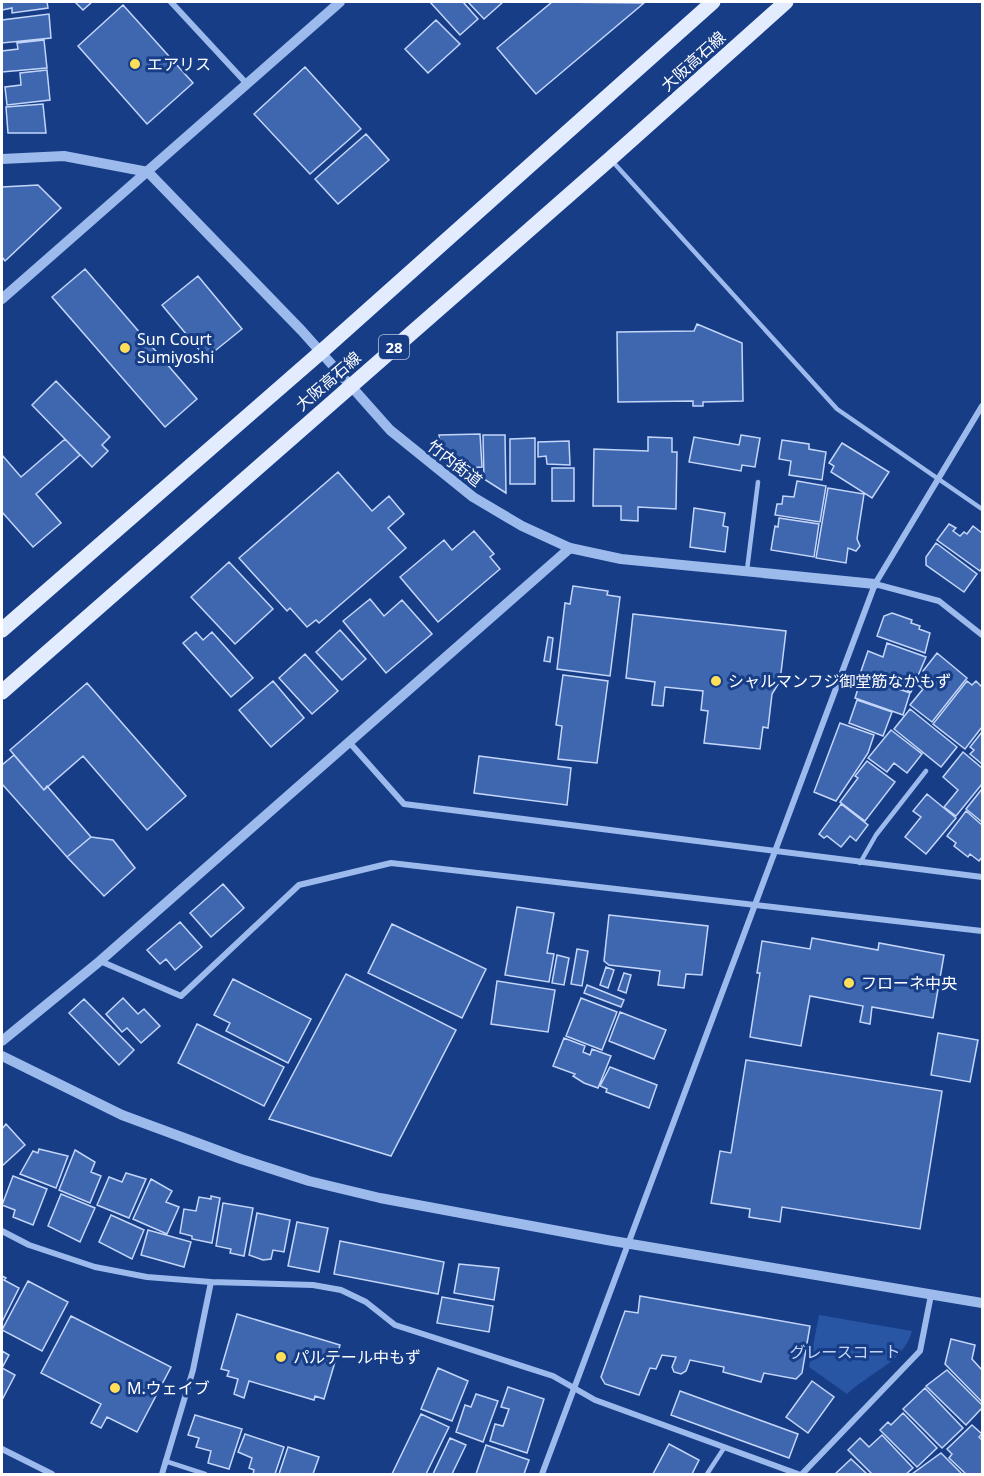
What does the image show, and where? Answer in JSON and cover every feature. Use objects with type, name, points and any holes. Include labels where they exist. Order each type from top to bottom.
[{"type":"main road","name":"大阪高石線","points":[[2,630],[321,352],[713,2]]},
{"type":"main road","name":"大阪高石線","points":[[2,692],[786,2]]},
{"type":"street","points":[[171,2],[247,84]]},
{"type":"street","points":[[2,300],[340,2]]},
{"type":"street","points":[[2,159],[64,156],[148,172]]},
{"type":"street","name":"竹内街道","points":[[148,172],[321,352],[390,430],[473,497],[522,526],[570,548],[621,559],[875,584],[939,601],[982,635]]},
{"type":"street","points":[[542,1474],[773,851],[875,584],[982,406]]},
{"type":"street","points":[[2,1041],[100,961],[570,548]]},
{"type":"street","points":[[350,742],[404,804],[982,877]]},
{"type":"street","points":[[100,961],[181,996],[299,885],[391,863],[982,931]]},
{"type":"street","points":[[2,1056],[122,1115],[241,1160],[309,1181],[380,1198],[629,1244],[982,1303]]},
{"type":"street","points":[[2,1231],[30,1245],[95,1267],[147,1277],[211,1282],[313,1285],[341,1290],[366,1302],[395,1325],[554,1376],[595,1400],[800,1474],[920,1351],[931,1294]]},
{"type":"street","points":[[162,1474],[193,1370],[211,1282]]},
{"type":"street","points":[[2,1449],[52,1474]]},
{"type":"lane","points":[[610,159],[837,409],[940,477],[982,509]]},
{"type":"lane","points":[[746,573],[758,482]]},
{"type":"lane","points":[[860,863],[876,835],[926,771]]},
{"type":"lane","points":[[707,1474],[724,1448]]},
{"type":"lane","points":[[165,1461],[205,1474]]},
{"type":"green space","name":"グレースコート","points":[[819,1315],[912,1331],[908,1342],[894,1359],[847,1394],[809,1367]]},
{"type":"building","points":[[2,2],[47,2],[48,8],[12,13],[12,8],[2,10]]},
{"type":"building","points":[[75,2],[92,2],[83,10]]},
{"type":"building","points":[[430,2],[463,2],[478,19],[460,35]]},
{"type":"building","points":[[468,2],[503,2],[484,19]]},
{"type":"building","points":[[552,2],[644,3],[536,94],[497,48]]},
{"type":"building","name":"エアリス","points":[[123,5],[193,83],[147,124],[78,46]]},
{"type":"building","points":[[49,14],[51,38],[2,43],[2,20]]},
{"type":"building","points":[[436,20],[460,44],[428,73],[405,49]]},
{"type":"building","points":[[44,40],[47,68],[2,72],[2,51],[18,49],[17,43]]},
{"type":"building","points":[[305,67],[361,129],[310,174],[254,114]]},
{"type":"building","points":[[47,70],[50,100],[7,105],[5,87],[21,85],[20,73]]},
{"type":"building","points":[[43,104],[46,133],[8,133],[6,107]]},
{"type":"building","points":[[366,134],[389,160],[338,204],[315,179]]},
{"type":"building","points":[[38,185],[61,208],[5,261],[2,257],[2,187]]},
{"type":"building","name":"Sun Court Sumiyoshi","points":[[85,269],[197,399],[165,427],[52,297]]},
{"type":"building","points":[[198,276],[242,329],[206,358],[162,305]]},
{"type":"building","points":[[697,324],[742,343],[743,401],[703,402],[703,406],[693,406],[693,401],[618,402],[617,332],[694,331]]},
{"type":"building","points":[[56,381],[110,437],[102,445],[108,451],[92,467],[32,405]]},
{"type":"building","points":[[480,434],[482,467],[468,468],[440,443],[439,435]]},
{"type":"building","points":[[483,435],[505,435],[506,493],[484,479]]},
{"type":"building","points":[[741,435],[760,438],[755,467],[742,465],[741,471],[689,462],[694,437],[739,445]]},
{"type":"building","points":[[648,437],[672,438],[672,452],[677,452],[676,509],[638,507],[638,521],[621,520],[621,506],[593,506],[594,449],[648,451]]},
{"type":"building","points":[[535,438],[535,484],[510,484],[510,439]]},
{"type":"building","points":[[65,439],[80,455],[36,494],[61,523],[33,547],[2,512],[2,455],[21,477]]},
{"type":"building","points":[[782,440],[809,444],[809,449],[826,452],[822,480],[789,475],[791,461],[779,459]]},
{"type":"building","points":[[569,441],[570,465],[547,464],[546,456],[538,457],[538,442]]},
{"type":"building","points":[[842,443],[889,472],[872,498],[831,472],[834,466],[829,463]]},
{"type":"building","points":[[552,468],[574,468],[574,501],[552,501]]},
{"type":"building","points":[[338,472],[372,511],[389,496],[404,514],[388,528],[406,548],[319,623],[316,620],[307,627],[290,608],[287,611],[239,558]]},
{"type":"building","points":[[797,481],[826,486],[820,522],[775,515],[777,504],[782,504],[783,496],[794,497]]},
{"type":"building","points":[[828,488],[864,494],[857,539],[860,546],[856,551],[848,548],[846,563],[816,558]]},
{"type":"building","points":[[694,508],[725,513],[723,526],[728,527],[725,552],[690,547]]},
{"type":"building","points":[[779,518],[819,524],[814,557],[771,550],[775,526],[778,527]]},
{"type":"building","points":[[949,524],[956,528],[953,531],[960,536],[964,532],[967,534],[973,526],[982,533],[982,568],[980,571],[937,540]]},
{"type":"building","points":[[474,531],[494,554],[490,557],[500,569],[438,622],[400,577],[444,540],[452,550]]},
{"type":"building","points":[[936,543],[977,574],[964,592],[926,565],[926,557]]},
{"type":"building","points":[[229,562],[273,609],[235,644],[191,597]]},
{"type":"building","points":[[573,586],[608,591],[607,595],[620,597],[610,676],[557,669],[565,603],[570,604]]},
{"type":"building","points":[[370,599],[384,616],[402,600],[432,634],[386,673],[343,621]]},
{"type":"building","points":[[892,613],[912,620],[911,623],[920,626],[919,629],[930,633],[925,653],[877,636],[884,616]]},
{"type":"building","name":"シャルマンフジ御堂筋なかもず","points":[[633,614],[786,631],[780,681],[772,694],[768,728],[763,727],[760,749],[704,743],[708,711],[701,710],[703,691],[665,687],[663,706],[652,705],[655,682],[626,678]]},
{"type":"building","points":[[340,630],[366,659],[342,680],[316,652]]},
{"type":"building","points":[[196,632],[203,640],[212,632],[253,678],[231,697],[183,643]]},
{"type":"building","points":[[548,637],[553,638],[550,662],[544,661]]},
{"type":"building","points":[[887,643],[926,657],[911,692],[860,674],[868,651],[883,657]]},
{"type":"building","points":[[937,653],[967,678],[932,722],[910,705],[923,689],[918,685],[926,674],[923,671]]},
{"type":"building","points":[[305,654],[338,691],[312,714],[279,678]]},
{"type":"building","points":[[563,675],[608,681],[597,763],[558,759],[562,726],[556,725]]},
{"type":"building","points":[[862,676],[910,693],[903,715],[855,698]]},
{"type":"building","points":[[273,681],[304,718],[271,747],[239,710]]},
{"type":"building","points":[[967,681],[972,685],[976,681],[982,687],[982,727],[965,749],[933,724]]},
{"type":"building","points":[[87,683],[186,796],[147,830],[83,756],[44,790],[10,750]]},
{"type":"building","points":[[857,700],[892,712],[883,736],[849,723]]},
{"type":"building","points":[[910,709],[957,747],[941,767],[894,729]]},
{"type":"building","points":[[840,723],[874,735],[868,753],[836,801],[814,792]]},
{"type":"building","points":[[891,730],[922,754],[907,773],[894,763],[887,772],[868,758]]},
{"type":"building","points":[[982,732],[982,764],[970,754],[974,750],[970,747]]},
{"type":"building","points":[[963,752],[982,768],[982,784],[956,816],[944,807],[958,790],[943,777]]},
{"type":"building","points":[[14,755],[44,790],[47,786],[91,837],[67,857],[2,784],[2,765]]},
{"type":"building","points":[[479,756],[571,768],[567,805],[474,793]]},
{"type":"building","points":[[867,761],[895,782],[865,821],[840,802],[858,778],[855,776]]},
{"type":"building","points":[[982,789],[982,822],[966,809]]},
{"type":"building","points":[[927,794],[956,818],[926,854],[905,837],[921,817],[913,811]]},
{"type":"building","points":[[841,804],[868,825],[856,841],[850,836],[841,847],[827,836],[824,838],[819,834]]},
{"type":"building","points":[[966,811],[982,825],[982,857],[979,861],[970,854],[968,857],[954,846],[956,843],[947,836]]},
{"type":"building","points":[[91,837],[113,840],[135,868],[104,896],[67,857]]},
{"type":"building","points":[[223,884],[244,908],[211,937],[190,913]]},
{"type":"building","points":[[517,907],[554,913],[547,953],[554,954],[549,982],[505,975]]},
{"type":"building","points":[[609,915],[708,926],[702,975],[686,974],[684,988],[658,985],[660,971],[609,965],[604,961]]},
{"type":"building","points":[[180,922],[202,947],[175,970],[166,959],[160,964],[147,950]]},
{"type":"building","points":[[392,924],[486,969],[462,1018],[368,973]]},
{"type":"building","name":"フローネ中央","points":[[812,938],[878,950],[879,943],[944,955],[933,1018],[872,1007],[870,1024],[860,1022],[863,1006],[810,996],[801,1046],[750,1037],[760,973],[757,973],[762,941],[810,949]]},
{"type":"building","points":[[577,949],[588,951],[582,986],[571,984]]},
{"type":"building","points":[[557,955],[569,958],[564,985],[552,983]]},
{"type":"building","points":[[606,967],[614,970],[608,988],[600,985]]},
{"type":"building","points":[[624,973],[631,975],[626,993],[618,990]]},
{"type":"building","points":[[346,974],[456,1030],[391,1156],[269,1119]]},
{"type":"building","points":[[233,979],[311,1019],[288,1063],[226,1031],[230,1023],[214,1015]]},
{"type":"building","points":[[497,981],[555,990],[548,1032],[491,1024]]},
{"type":"building","points":[[587,985],[624,1000],[621,1007],[584,993]]},
{"type":"building","points":[[123,998],[138,1014],[144,1009],[160,1026],[141,1043],[127,1028],[122,1032],[106,1014]]},
{"type":"building","points":[[581,998],[617,1012],[602,1050],[566,1036]]},
{"type":"building","points":[[84,999],[134,1050],[119,1065],[69,1013]]},
{"type":"building","points":[[620,1012],[666,1030],[654,1059],[609,1041]]},
{"type":"building","points":[[197,1024],[284,1067],[264,1106],[178,1063]]},
{"type":"building","points":[[938,1033],[978,1040],[970,1082],[931,1075]]},
{"type":"building","points":[[564,1038],[585,1046],[583,1052],[590,1055],[592,1049],[611,1056],[598,1088],[584,1083],[573,1076],[575,1074],[553,1066]]},
{"type":"building","points":[[746,1060],[942,1091],[920,1229],[782,1207],[780,1222],[749,1217],[750,1209],[711,1203],[720,1151],[731,1153]]},
{"type":"building","points":[[610,1067],[657,1085],[649,1108],[606,1092],[607,1089],[600,1086]]},
{"type":"building","points":[[6,1124],[25,1145],[2,1166],[2,1129]]},
{"type":"building","points":[[39,1149],[68,1156],[56,1188],[20,1174],[33,1151],[38,1153]]},
{"type":"building","points":[[75,1150],[95,1162],[91,1172],[101,1176],[90,1203],[59,1190]]},
{"type":"building","points":[[126,1173],[146,1179],[129,1218],[97,1205],[109,1177],[122,1182]]},
{"type":"building","points":[[13,1176],[47,1189],[33,1225],[13,1217],[15,1210],[2,1205]]},
{"type":"building","points":[[151,1179],[172,1191],[166,1202],[179,1207],[167,1234],[133,1219]]},
{"type":"building","points":[[61,1194],[95,1208],[80,1242],[48,1226]]},
{"type":"building","points":[[211,1196],[220,1198],[212,1243],[192,1239],[192,1236],[180,1233],[184,1209],[196,1211],[199,1197],[211,1199]]},
{"type":"building","points":[[223,1203],[253,1208],[244,1256],[230,1253],[231,1249],[216,1246]]},
{"type":"building","points":[[257,1213],[290,1220],[284,1252],[273,1250],[271,1259],[263,1260],[249,1255]]},
{"type":"building","points":[[111,1215],[144,1230],[132,1259],[99,1242]]},
{"type":"building","points":[[297,1222],[328,1228],[319,1272],[288,1266]]},
{"type":"building","points":[[148,1230],[191,1242],[184,1267],[141,1255]]},
{"type":"building","points":[[340,1241],[444,1262],[438,1294],[334,1274]]},
{"type":"building","points":[[459,1264],[499,1268],[494,1300],[454,1293]]},
{"type":"building","points":[[2,1276],[6,1278],[4,1280],[19,1288],[2,1322]]},
{"type":"building","points":[[28,1281],[68,1302],[42,1351],[2,1330]]},
{"type":"building","name":"グレースコート","points":[[640,1296],[810,1326],[802,1373],[796,1379],[764,1373],[761,1382],[723,1372],[724,1367],[690,1360],[686,1371],[681,1374],[674,1372],[672,1367],[676,1357],[662,1355],[656,1369],[650,1368],[639,1395],[605,1384],[601,1377],[625,1311],[638,1313]]},
{"type":"building","points":[[442,1297],[493,1306],[489,1332],[437,1323]]},
{"type":"building","name":"パルテール中もず","points":[[237,1314],[340,1345],[324,1399],[315,1396],[314,1400],[249,1381],[244,1398],[234,1394],[238,1379],[227,1376],[229,1371],[221,1369]]},
{"type":"building","name":"M.ウェイブ","points":[[71,1316],[171,1367],[137,1432],[107,1417],[101,1428],[91,1423],[101,1404],[41,1373]]},
{"type":"building","points":[[951,1339],[975,1345],[972,1359],[982,1370],[982,1402],[945,1364]]},
{"type":"building","points":[[2,1351],[9,1355],[2,1368]]},
{"type":"building","points":[[2,1368],[15,1375],[2,1400]]},
{"type":"building","points":[[438,1368],[468,1381],[452,1421],[421,1409]]},
{"type":"building","points":[[947,1370],[982,1405],[982,1408],[966,1425],[926,1386]]},
{"type":"building","points":[[812,1381],[834,1397],[808,1433],[786,1417]]},
{"type":"building","points":[[508,1387],[544,1399],[527,1453],[490,1441],[495,1424],[503,1426],[509,1409],[501,1407]]},
{"type":"building","points":[[925,1388],[963,1428],[942,1448],[903,1409]]},
{"type":"building","points":[[680,1391],[798,1434],[789,1458],[671,1415]]},
{"type":"building","points":[[476,1394],[498,1401],[483,1442],[456,1432],[465,1405],[471,1407]]},
{"type":"building","points":[[903,1413],[937,1448],[917,1467],[880,1430],[888,1422],[891,1425]]},
{"type":"building","points":[[421,1414],[449,1427],[426,1474],[392,1474]]},
{"type":"building","points":[[195,1415],[242,1429],[229,1469],[208,1463],[211,1451],[196,1447],[199,1438],[188,1435]]},
{"type":"building","points":[[972,1425],[982,1434],[979,1437],[982,1440],[982,1474],[966,1474],[949,1458],[952,1454],[947,1449]]},
{"type":"building","points":[[245,1434],[284,1447],[275,1474],[253,1474],[254,1470],[249,1468],[252,1458],[238,1452]]},
{"type":"building","points":[[882,1435],[913,1468],[906,1474],[872,1474],[848,1450],[860,1438],[869,1447]]},
{"type":"building","points":[[450,1438],[466,1445],[452,1474],[433,1474]]},
{"type":"building","points":[[669,1444],[699,1460],[692,1474],[653,1474]]},
{"type":"building","points":[[486,1445],[529,1460],[524,1474],[476,1474]]},
{"type":"building","points":[[288,1447],[319,1457],[313,1474],[279,1474]]},
{"type":"building","points":[[941,1453],[962,1474],[912,1474]]},
{"type":"building","points":[[851,1459],[867,1474],[835,1474]]},
{"type":"place","name":"エアリス","points":[[135,64]]},
{"type":"place","name":"Sun Court Sumiyoshi","points":[[125,348]]},
{"type":"place","name":"シャルマンフジ御堂筋なかもず","points":[[716,681]]},
{"type":"place","name":"フローネ中央","points":[[849,983]]},
{"type":"place","name":"パルテール中もず","points":[[281,1357]]},
{"type":"place","name":"M.ウェイブ","points":[[115,1388]]}]
